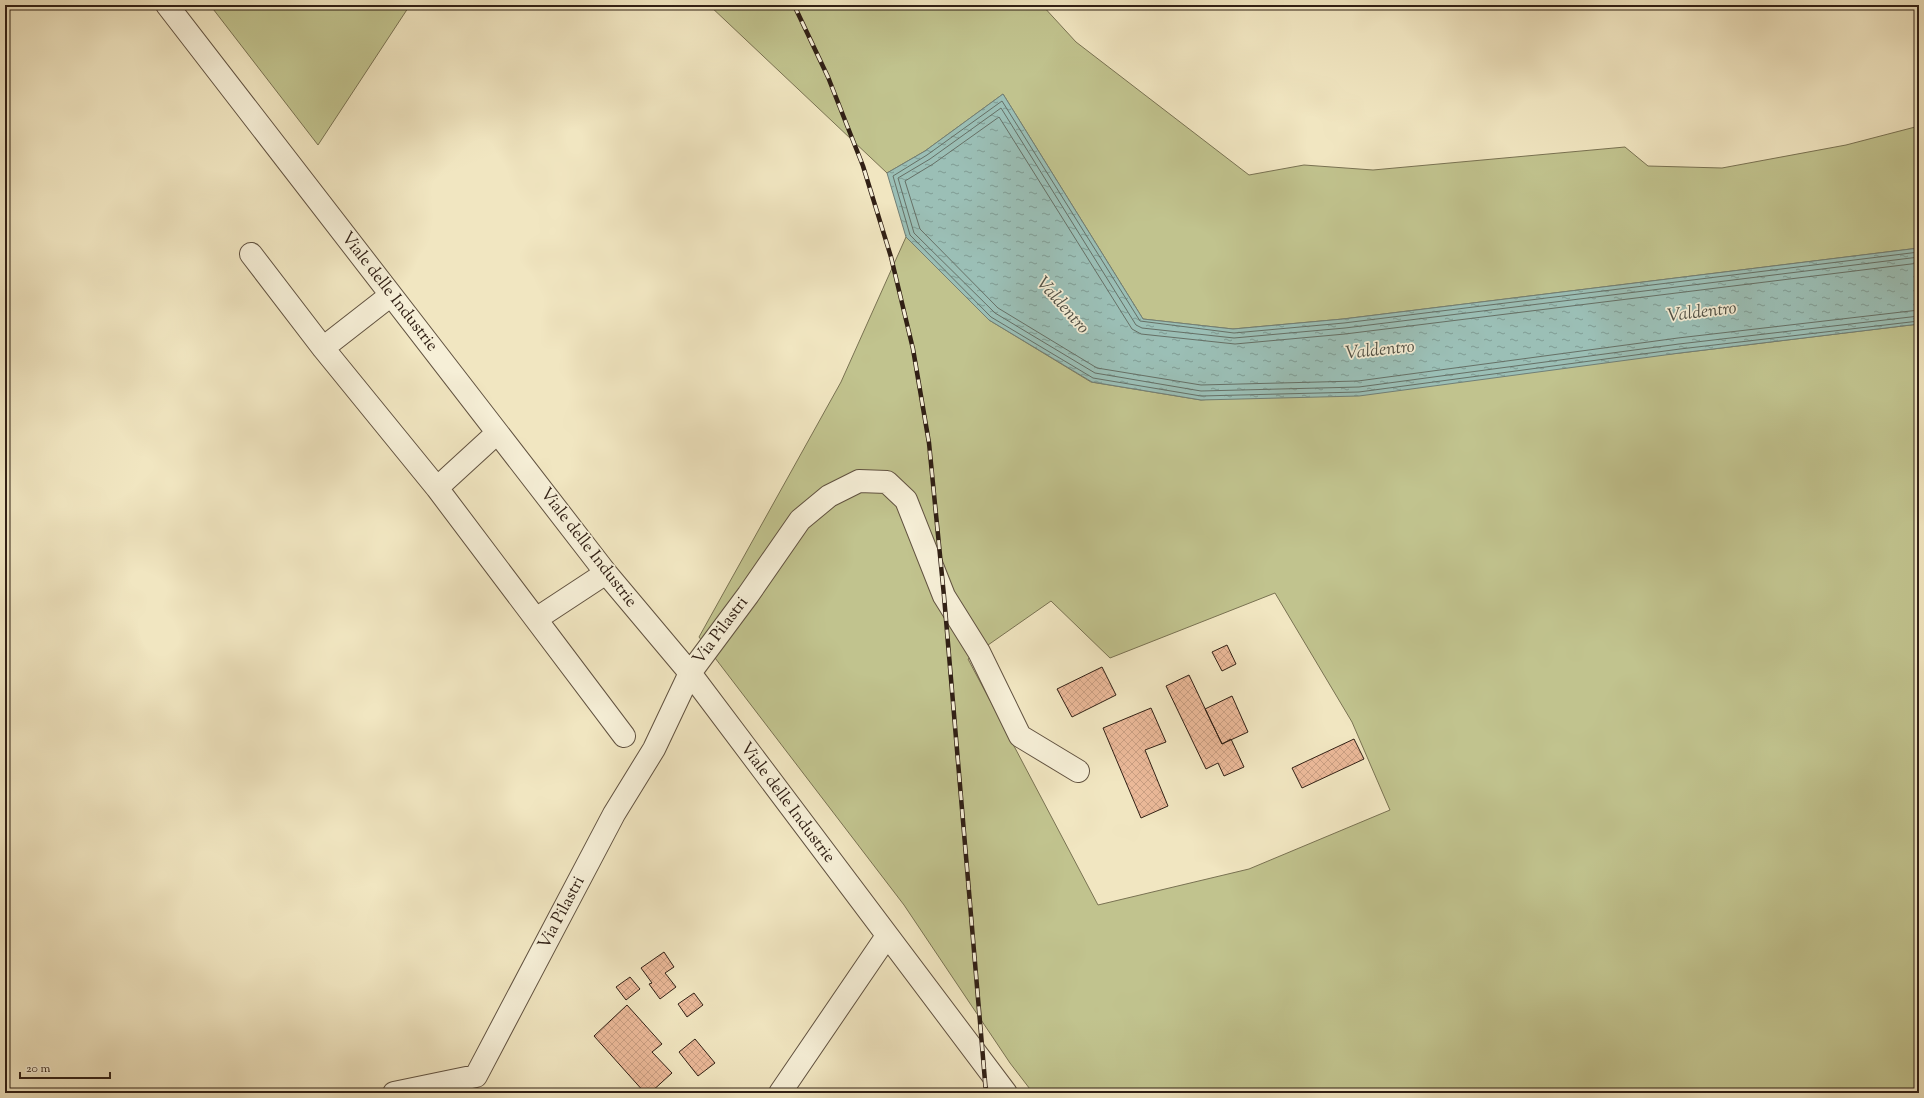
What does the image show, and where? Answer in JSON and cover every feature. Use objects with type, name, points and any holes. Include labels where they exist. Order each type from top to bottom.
[{"type":"street","name":"Viale delle Industrie","points":[[167,5],[606,573],[690,673],[1006,1093]]},
{"type":"street","points":[[251,254],[323,348],[437,488],[624,736]]},
{"type":"street","points":[[323,348],[391,295]]},
{"type":"street","points":[[437,488],[497,433]]},
{"type":"street","name":"Via Pilastri","points":[[394,1093],[476,1076],[614,814],[654,749],[690,673],[748,595],[800,520],[829,496],[859,481],[887,482],[906,500],[944,596],[979,652],[1020,736],[1078,771]]},
{"type":"street","points":[[536,619],[606,573]]},
{"type":"street","points":[[780,1093],[887,936]]},
{"type":"green space","points":[[210,5],[410,5],[318,145]]},
{"type":"green space","points":[[709,5],[1042,5],[1076,42],[1249,175],[1304,165],[1373,170],[1625,147],[1648,166],[1722,168],[1846,145],[1919,126],[1919,248],[1343,319],[1233,329],[1143,319],[1003,94],[925,151],[887,173]]},
{"type":"green space","points":[[906,237],[989,320],[1091,382],[1201,400],[1680,353],[1919,324],[1919,1093],[1033,1093],[1010,1063],[904,905],[699,637],[841,382]],"holes":[[[1275,593],[1352,722],[1390,810],[1249,869],[1098,905],[968,659],[1051,601],[1110,658]]]},
{"type":"water","name":"Valdentro","points":[[1003,94],[1143,319],[1233,329],[1343,319],[1919,248],[1919,324],[1680,353],[1359,396],[1201,400],[1092,382],[989,320],[906,237],[887,173],[925,151]]},
{"type":"building","points":[[1227,645],[1236,664],[1222,671],[1212,652]]},
{"type":"building","points":[[1102,667],[1116,695],[1072,717],[1057,689]]},
{"type":"building","points":[[1189,675],[1222,744],[1231,739],[1244,767],[1224,776],[1218,763],[1206,769],[1166,686]]},
{"type":"building","points":[[1232,696],[1248,732],[1222,744],[1205,709]]},
{"type":"building","points":[[1151,708],[1166,742],[1145,750],[1168,806],[1141,818],[1103,728]]},
{"type":"building","points":[[1354,739],[1364,759],[1302,788],[1292,768]]},
{"type":"building","points":[[664,952],[674,967],[665,973],[676,987],[660,999],[649,984],[652,983],[641,968]]},
{"type":"building","points":[[630,977],[640,989],[626,1000],[616,987]]},
{"type":"building","points":[[694,993],[703,1005],[687,1017],[678,1004]]},
{"type":"building","points":[[627,1005],[662,1044],[652,1052],[672,1073],[650,1093],[645,1093],[594,1036]]},
{"type":"building","points":[[695,1039],[715,1063],[698,1076],[679,1052]]},
{"type":"railway","points":[[794,5],[828,77],[863,166],[891,257],[913,349],[929,443],[944,596],[986,1093]]}]
